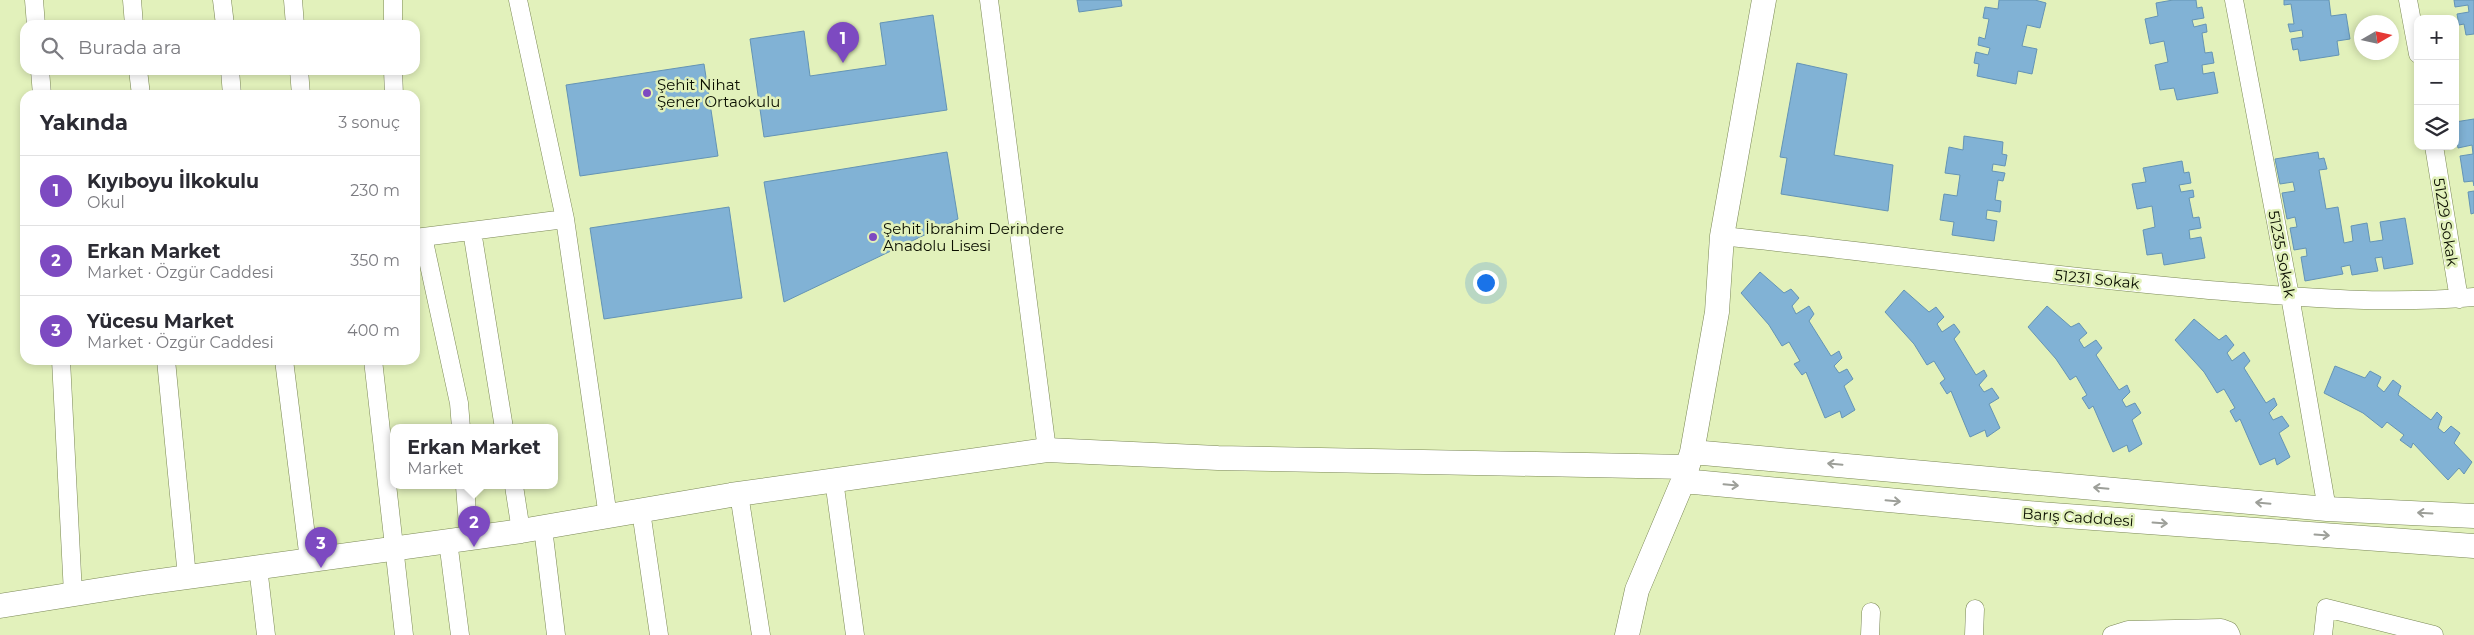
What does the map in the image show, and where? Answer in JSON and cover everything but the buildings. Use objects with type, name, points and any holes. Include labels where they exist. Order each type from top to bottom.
[{"type":"main road","points":[[1627,635],[1637,590],[1687,467],[1718,312],[1722,236],[1764,0]]},
{"type":"main road","points":[[0,606],[187,576],[392,547],[532,530],[739,494],[1047,450],[1218,458],[1687,467]]},
{"type":"main road","name":"Barış Cadddesi","points":[[1687,467],[2474,516]]},
{"type":"main road","name":"Barış Cadddesi","points":[[1687,467],[2039,514],[2474,546]]},
{"type":"street","points":[[34,0],[36,20]]},
{"type":"street","points":[[132,0],[134,20]]},
{"type":"street","points":[[222,0],[224,20]]},
{"type":"street","points":[[293,0],[295,20]]},
{"type":"street","points":[[393,0],[393,20]]},
{"type":"street","points":[[518,0],[565,219],[608,517]]},
{"type":"street","points":[[989,0],[1047,450]]},
{"type":"street","name":"51235 Sokak","points":[[2234,0],[2290,296],[2327,508]]},
{"type":"street","points":[[2408,0],[2414,32]]},
{"type":"street","points":[[40,75],[42,90]]},
{"type":"street","points":[[139,75],[140,90]]},
{"type":"street","points":[[230,75],[232,90]]},
{"type":"street","points":[[299,75],[301,90]]},
{"type":"street","points":[[393,75],[394,90]]},
{"type":"street","name":"51229 Sokak","points":[[2435,150],[2466,298]]},
{"type":"street","points":[[420,238],[565,219]]},
{"type":"street","points":[[472,231],[503,424]]},
{"type":"street","name":"51231 Sokak","points":[[1722,236],[2115,282],[2290,296],[2408,302],[2466,298]]},
{"type":"street","points":[[420,242],[459,403],[461,424]]},
{"type":"street","points":[[61,365],[73,594]]},
{"type":"street","points":[[166,365],[187,576]]},
{"type":"street","points":[[285,365],[309,560]]},
{"type":"street","points":[[374,365],[392,547],[404,635]]},
{"type":"street","points":[[834,480],[855,635]]},
{"type":"street","points":[[460,635],[459,540],[465,489]]},
{"type":"street","points":[[515,489],[532,530],[556,635]]},
{"type":"street","points":[[739,494],[761,635]]},
{"type":"street","points":[[640,511],[659,635]]},
{"type":"street","points":[[258,567],[266,635]]},
{"type":"street","points":[[2323,635],[2326,608],[2434,635]]},
{"type":"street","points":[[1974,635],[1975,609]]},
{"type":"street","points":[[1870,635],[1871,612]]},
{"type":"street","points":[[2112,635],[2128,630],[2221,628],[2229,631],[2231,635]]},
{"type":"place","name":"Kıyıboyu İlkokulu","points":[[843,63]]},
{"type":"place","name":"Şehit Nihat Şener Ortaokulu","points":[[647,93]]},
{"type":"place","name":"Şehit İbrahim Derindere Anadolu Lisesi","points":[[873,237]]},
{"type":"place","name":"Erkan Market","points":[[474,547]]},
{"type":"place","name":"Yücesu Market","points":[[321,568]]}]
